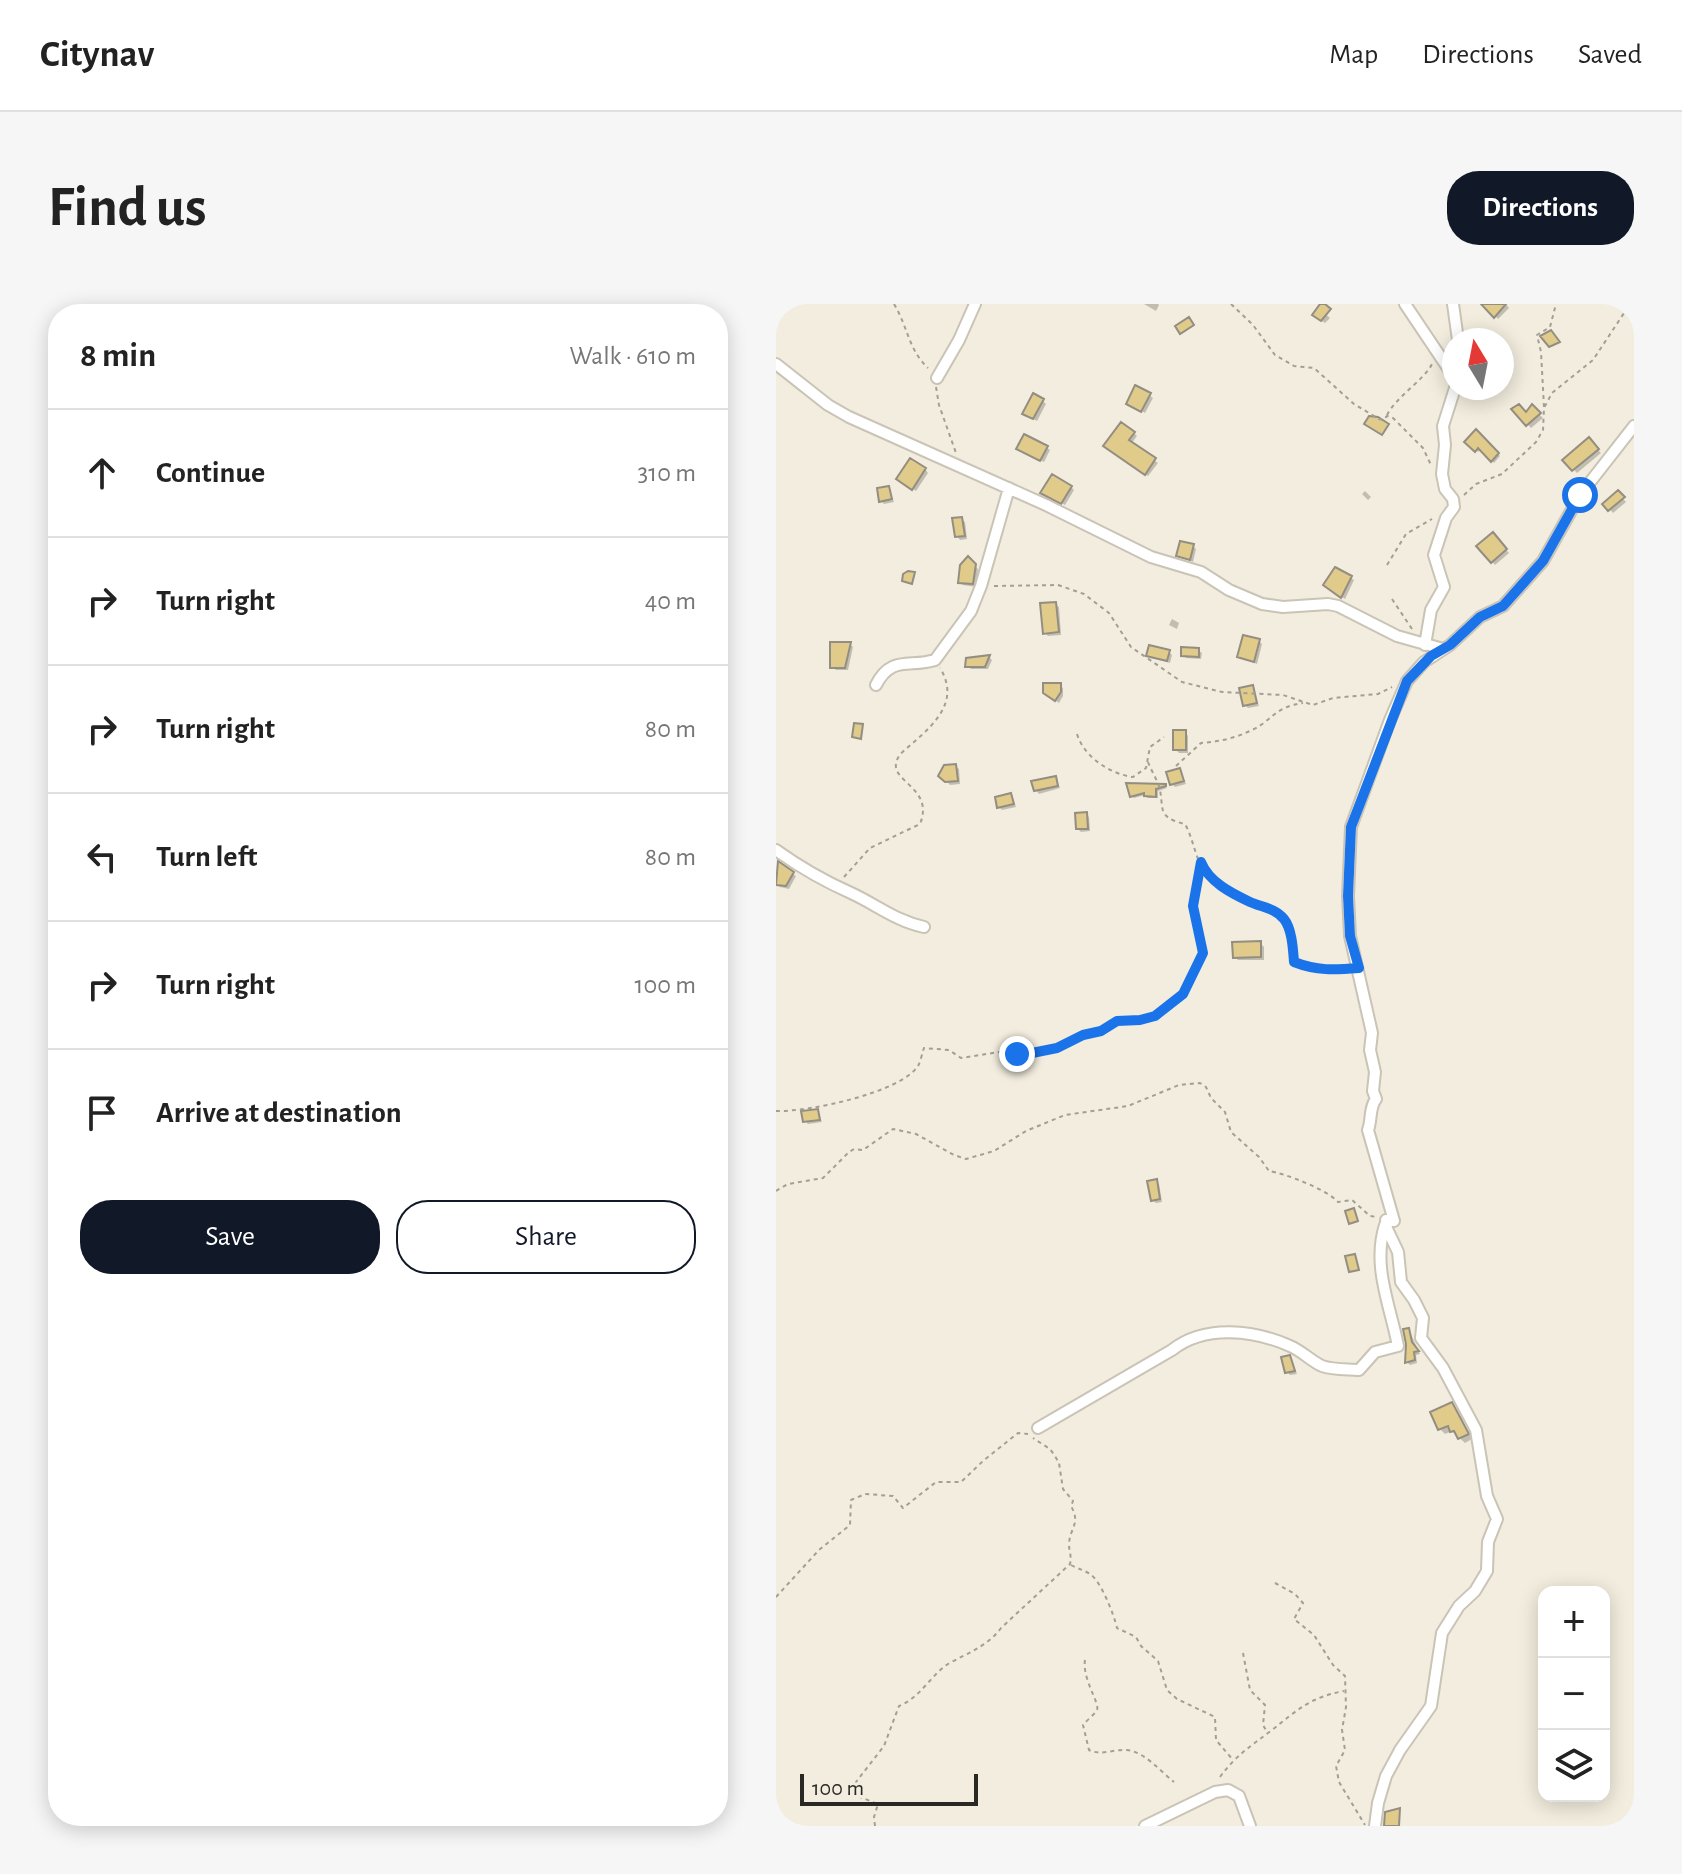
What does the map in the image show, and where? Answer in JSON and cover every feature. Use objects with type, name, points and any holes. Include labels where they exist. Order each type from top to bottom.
[{"type":"street","points":[[937,378],[975,304]]},
{"type":"street","points":[[1405,304],[1442,359]]},
{"type":"street","points":[[1453,304],[1456,328]]},
{"type":"street","points":[[776,364],[828,405],[849,417],[1009,488],[1151,557],[1201,572],[1229,590],[1262,604],[1283,607],[1338,606],[1420,644],[1443,649]]},
{"type":"street","points":[[1420,644],[1431,610],[1444,587],[1436,568],[1435,551],[1454,503],[1445,489],[1442,474],[1443,426],[1451,400]]},
{"type":"street","points":[[1375,1826],[1386,1776],[1407,1738],[1431,1706],[1442,1633],[1487,1571],[1488,1542],[1497,1519],[1488,1500],[1476,1430],[1443,1368],[1421,1338],[1423,1318],[1401,1282],[1378,1159],[1369,1140],[1371,1108],[1376,1100],[1373,1091],[1375,1072],[1370,1050],[1372,1033],[1350,936],[1351,827],[1407,681],[1431,656],[1480,617],[1503,606],[1543,561],[1580,495],[1634,426]]},
{"type":"street","points":[[876,685],[884,671],[899,664],[935,660],[971,611],[1009,488]]},
{"type":"street","points":[[776,850],[897,920],[924,927]]},
{"type":"street","points":[[1038,1428],[1184,1340],[1227,1331],[1280,1342],[1324,1367],[1359,1370],[1375,1352],[1398,1346],[1380,1269],[1380,1241],[1390,1223]]},
{"type":"street","points":[[1145,1826],[1215,1792],[1228,1790],[1239,1796],[1250,1826]]},
{"type":"path","points":[[1231,304],[1283,361],[1294,366],[1314,368],[1354,404],[1379,419],[1387,416],[1393,418],[1423,448],[1433,469],[1442,474]]},
{"type":"path","points":[[1454,503],[1471,487],[1502,474],[1536,442],[1545,424],[1541,352],[1537,335],[1550,327],[1556,304]]},
{"type":"path","points":[[1544,408],[1552,393],[1593,360],[1630,304]]},
{"type":"path","points":[[1387,416],[1389,409],[1408,387],[1429,371],[1437,352]]},
{"type":"path","points":[[1387,565],[1406,534],[1433,519]]},
{"type":"path","points":[[981,586],[1058,585],[1084,594],[1109,613],[1131,647],[1182,682],[1222,692],[1283,695],[1313,705],[1333,698],[1378,694],[1407,681]]},
{"type":"path","points":[[1392,599],[1420,644]]},
{"type":"path","points":[[834,886],[870,848],[920,824],[924,810],[919,794],[897,773],[895,767],[897,757],[922,735],[947,704],[948,685],[935,660]]},
{"type":"path","points":[[1176,766],[1201,743],[1217,742],[1250,731],[1287,706],[1316,700],[1313,705]]},
{"type":"path","points":[[1077,734],[1085,752],[1110,770],[1133,777],[1146,768],[1150,747],[1164,737]]},
{"type":"path","points":[[1148,762],[1159,785],[1164,814],[1185,824],[1206,874],[1224,888],[1275,911],[1286,921],[1294,962],[1311,969],[1330,971],[1359,968]]},
{"type":"path","points":[[776,1111],[807,1109],[873,1093],[902,1080],[914,1070],[924,1048],[949,1050],[961,1058],[999,1052],[1027,1054],[1057,1048],[1083,1035],[1101,1031],[1117,1021],[1155,1016],[1183,994],[1203,953],[1193,906],[1201,862]]},
{"type":"path","points":[[776,1191],[788,1184],[823,1178],[853,1150],[863,1150],[893,1129],[916,1134],[966,1159],[994,1151],[1026,1131],[1065,1115],[1128,1106],[1179,1085],[1200,1083],[1225,1112],[1231,1132],[1259,1157],[1269,1171],[1284,1173],[1298,1182],[1328,1192],[1338,1202],[1352,1200],[1370,1216],[1390,1223]]},
{"type":"path","points":[[776,1597],[819,1550],[850,1525],[851,1500],[865,1494],[893,1496],[903,1508],[936,1482],[961,1482],[1018,1433],[1026,1432],[1050,1449],[1059,1463],[1063,1489],[1073,1501],[1071,1506],[1076,1516],[1069,1546],[1070,1564],[993,1639],[949,1664],[910,1702],[899,1706],[884,1746],[856,1782],[858,1795],[878,1804],[875,1826]]},
{"type":"path","points":[[1070,1564],[1095,1579],[1114,1615],[1117,1628],[1136,1637],[1158,1661],[1167,1690],[1177,1699],[1215,1717],[1216,1740],[1233,1760]]},
{"type":"path","points":[[1275,1583],[1295,1594],[1303,1603],[1294,1619],[1314,1635],[1333,1665],[1345,1676],[1346,1707],[1342,1730],[1345,1744],[1336,1766],[1339,1782],[1366,1826]]},
{"type":"path","points":[[1243,1653],[1250,1690],[1265,1705],[1263,1725],[1268,1733]]},
{"type":"path","points":[[1085,1660],[1087,1683],[1098,1704],[1098,1709],[1083,1725],[1089,1750],[1097,1753],[1131,1751],[1145,1757],[1174,1782]]},
{"type":"path","points":[[1220,1777],[1242,1749],[1268,1733],[1303,1704],[1344,1691]]},
{"type":"building","points":[[1320,304],[1331,309],[1321,321],[1312,315]]},
{"type":"building","points":[[1481,304],[1506,304],[1494,318]]},
{"type":"building","points":[[1189,317],[1194,325],[1180,334],[1175,326]]},
{"type":"building","points":[[1551,330],[1560,342],[1549,347],[1540,336]]},
{"type":"building","points":[[1135,385],[1151,393],[1141,412],[1126,404]]},
{"type":"building","points":[[1033,393],[1044,399],[1033,419],[1022,414]]},
{"type":"building","points":[[1519,404],[1526,412],[1532,404],[1541,413],[1526,426],[1511,409]]},
{"type":"building","points":[[1369,416],[1378,417],[1389,424],[1382,435],[1364,424]]},
{"type":"building","points":[[1121,422],[1135,432],[1129,440],[1156,458],[1145,475],[1103,446]]},
{"type":"building","points":[[1476,429],[1499,453],[1491,462],[1478,448],[1475,452],[1464,442]]},
{"type":"building","points":[[1024,434],[1048,446],[1040,461],[1016,449]]},
{"type":"building","points":[[1589,437],[1599,449],[1572,471],[1562,460]]},
{"type":"building","points":[[910,458],[926,468],[912,490],[896,479]]},
{"type":"building","points":[[1052,474],[1072,486],[1061,504],[1040,493]]},
{"type":"building","points":[[889,486],[892,499],[879,502],[877,488]]},
{"type":"building","points":[[1618,490],[1625,497],[1608,511],[1602,504]]},
{"type":"building","points":[[962,517],[965,536],[955,537],[952,518]]},
{"type":"building","points":[[1493,532],[1507,549],[1491,563],[1476,546]]},
{"type":"building","points":[[1180,541],[1194,544],[1190,560],[1176,556]]},
{"type":"building","points":[[968,556],[976,564],[973,584],[958,583],[960,565]]},
{"type":"building","points":[[1335,567],[1352,576],[1341,598],[1323,585]]},
{"type":"building","points":[[915,572],[912,584],[902,581],[903,574]]},
{"type":"building","points":[[1056,602],[1059,632],[1043,634],[1040,603]]},
{"type":"building","points":[[1243,635],[1260,639],[1254,662],[1237,657]]},
{"type":"building","points":[[830,642],[851,642],[845,668],[830,668]]},
{"type":"building","points":[[1149,645],[1170,650],[1167,661],[1146,656]]},
{"type":"building","points":[[1181,647],[1199,648],[1199,657],[1181,656]]},
{"type":"building","points":[[990,655],[985,667],[965,667],[966,658]]},
{"type":"building","points":[[1043,683],[1061,683],[1061,692],[1055,701],[1043,693]]},
{"type":"building","points":[[1253,685],[1257,703],[1243,706],[1239,688]]},
{"type":"building","points":[[854,723],[863,724],[861,739],[852,737]]},
{"type":"building","points":[[1173,730],[1186,730],[1186,750],[1173,750]]},
{"type":"building","points":[[956,764],[958,781],[945,782],[938,776],[944,765]]},
{"type":"building","points":[[1180,768],[1184,781],[1170,785],[1166,772]]},
{"type":"building","points":[[1056,776],[1058,786],[1034,791],[1031,781]]},
{"type":"building","points":[[1126,783],[1166,786],[1156,789],[1156,797],[1144,796],[1144,793],[1130,797]]},
{"type":"building","points":[[1011,793],[1014,804],[997,808],[995,797]]},
{"type":"building","points":[[1087,812],[1088,829],[1076,829],[1075,813]]},
{"type":"building","points":[[778,861],[794,872],[786,886],[776,885]]},
{"type":"building","points":[[1261,941],[1261,957],[1233,958],[1232,942]]},
{"type":"building","points":[[818,1109],[820,1120],[803,1122],[801,1111]]},
{"type":"building","points":[[1157,1179],[1160,1199],[1151,1201],[1147,1181]]},
{"type":"building","points":[[1354,1208],[1358,1221],[1349,1224],[1345,1211]]},
{"type":"building","points":[[1355,1254],[1359,1270],[1349,1272],[1345,1256]]},
{"type":"building","points":[[1409,1328],[1412,1342],[1419,1351],[1414,1352],[1415,1360],[1405,1363],[1403,1329]]},
{"type":"building","points":[[1290,1355],[1295,1371],[1285,1373],[1281,1357]]},
{"type":"building","points":[[1452,1402],[1469,1434],[1458,1439],[1448,1426],[1438,1430],[1430,1412]]},
{"type":"building","points":[[1400,1808],[1399,1826],[1384,1826],[1385,1812]]},
{"type":"route","points":[[1017,1054],[1057,1048],[1083,1035],[1097,1033],[1117,1021],[1128,1022],[1155,1016],[1183,994],[1203,953],[1193,906],[1201,862],[1206,874],[1224,888],[1275,911],[1286,921],[1294,962],[1311,969],[1330,971],[1359,968],[1350,936],[1351,827],[1407,681],[1431,656],[1450,645],[1485,613],[1503,606],[1543,561],[1580,495]]}]
